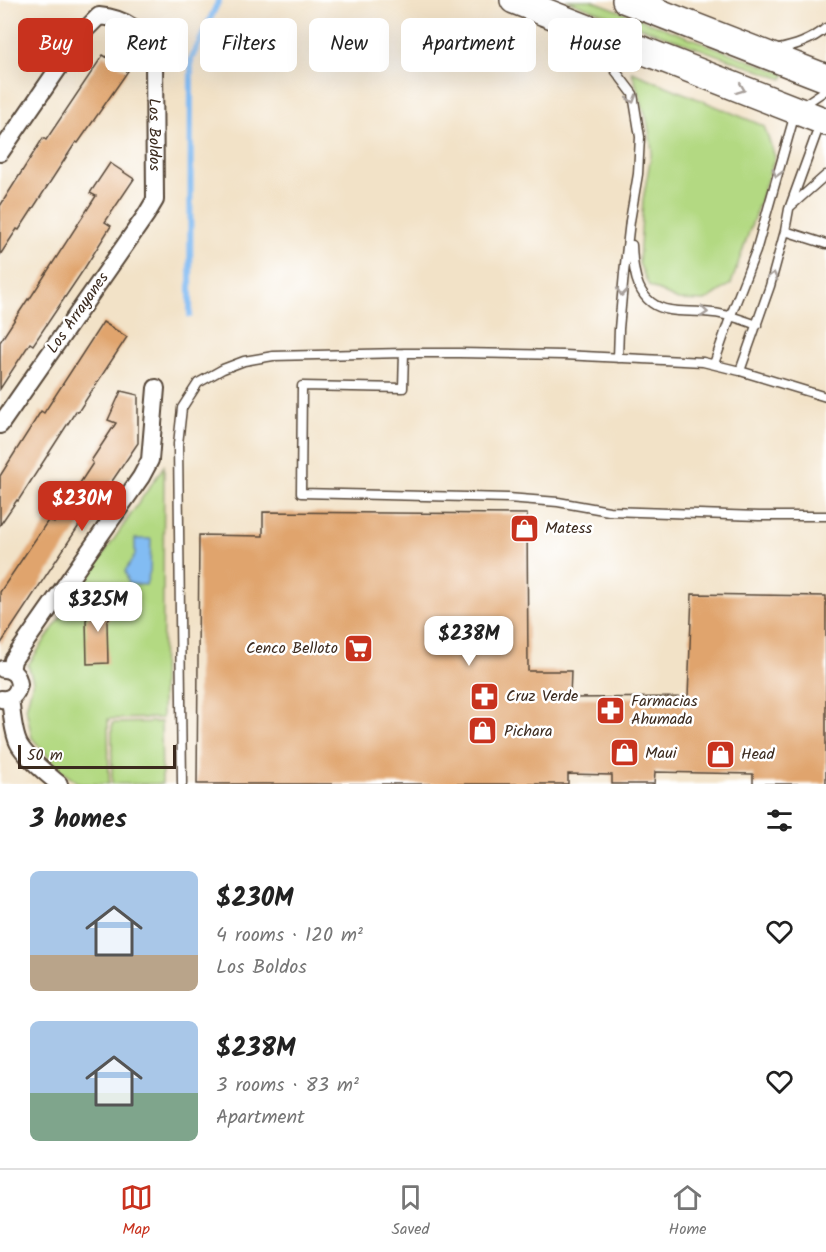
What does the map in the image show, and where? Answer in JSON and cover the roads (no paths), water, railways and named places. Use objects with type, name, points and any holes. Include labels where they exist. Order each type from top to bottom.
[{"type":"main road","points":[[514,0],[560,18]]},
{"type":"main road","points":[[626,0],[826,78]]},
{"type":"main road","points":[[642,50],[796,110],[824,118]]},
{"type":"street","name":"Los Boldos","points":[[0,153],[84,31],[99,16],[111,17],[133,27],[146,38],[151,45],[154,57],[155,200]]},
{"type":"street","name":"Los Arrayanes","points":[[0,425],[155,200]]},
{"type":"street","points":[[59,784],[46,774],[20,745],[5,699],[15,695],[19,684],[16,675],[6,670],[141,477],[150,460],[156,388]]},
{"type":"lane","points":[[761,52],[800,44],[817,36],[826,28]]},
{"type":"lane","points":[[616,72],[633,94],[640,137],[638,174],[630,220],[619,329],[618,358]]},
{"type":"lane","points":[[714,364],[756,250],[796,110],[826,90]]},
{"type":"lane","points":[[740,371],[770,286],[789,209],[824,118]]},
{"type":"lane","points":[[789,209],[826,175]]},
{"type":"lane","points":[[630,220],[635,276],[638,286],[651,302],[669,310],[731,315],[757,325]]},
{"type":"lane","points":[[785,231],[826,244]]},
{"type":"lane","points":[[404,353],[403,388],[303,386],[301,493],[508,498],[558,502],[609,511],[826,516]]},
{"type":"lane","points":[[182,784],[178,444],[182,408],[198,383],[223,369],[244,361],[273,357],[459,353],[704,362],[826,397]]},
{"type":"water","points":[[135,539],[151,539],[150,571],[146,585],[129,584],[125,571],[135,555]]},
{"type":"waterway","points":[[190,315],[191,60],[219,0]]},
{"type":"place","name":"Matess","points":[[524,528]]},
{"type":"place","name":"Cenco Belloto","points":[[359,648]]},
{"type":"place","name":"Cruz Verde","points":[[485,696]]},
{"type":"place","name":"Farmacias Ahumada","points":[[610,710]]},
{"type":"place","name":"Pichara","points":[[483,731]]},
{"type":"place","name":"Maui","points":[[624,753]]},
{"type":"place","name":"Head","points":[[720,754]]}]
